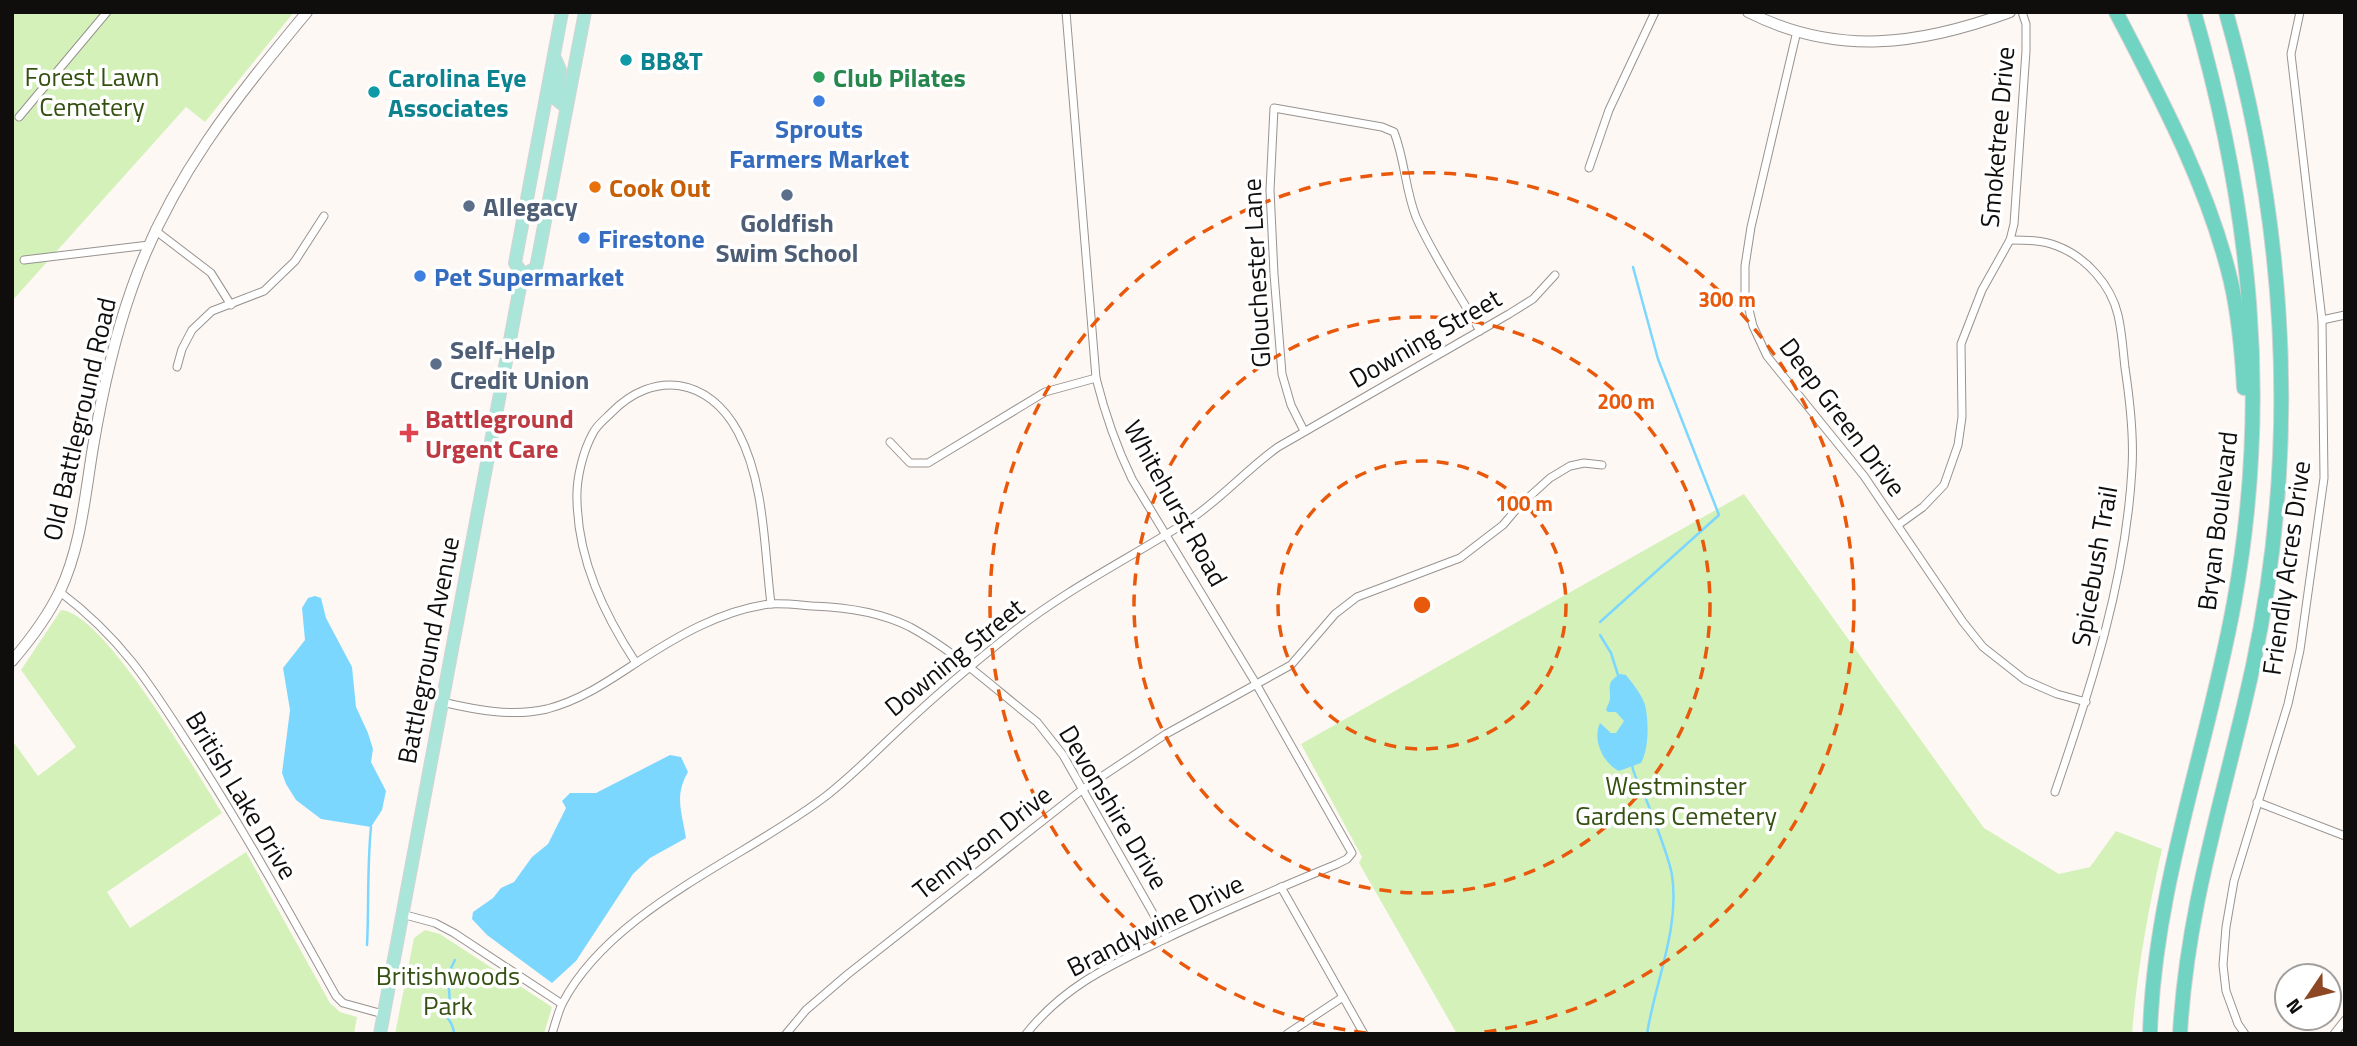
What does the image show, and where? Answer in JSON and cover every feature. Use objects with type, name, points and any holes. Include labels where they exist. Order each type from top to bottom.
[{"type":"highway","points":[[2116,12],[2195,174],[2223,252],[2235,301],[2242,358],[2245,396],[2243,453],[2248,496]]},
{"type":"highway","name":"Bryan Boulevard","points":[[2150,1034],[2163,914],[2211,714],[2234,603],[2248,496],[2254,406],[2253,355],[2242,227],[2222,118],[2194,12]]},
{"type":"highway","name":"Bryan Boulevard","points":[[2180,1034],[2185,971],[2196,903],[2250,679],[2266,596],[2281,456],[2282,354],[2271,226],[2254,126],[2226,12]]},
{"type":"main road","name":"Battleground Avenue","points":[[380,1034],[523,275],[515,263],[562,12]]},
{"type":"main road","name":"Battleground Avenue","points":[[523,275],[536,268],[585,12]]},
{"type":"main road","points":[[554,56],[560,70],[557,100],[566,107]]},
{"type":"street","points":[[19,117],[107,12]]},
{"type":"street","name":"Old Battleground Road","points":[[12,661],[28,642],[60,593],[69,566],[81,520],[97,420],[112,354],[132,288],[149,245],[172,197],[212,132],[307,12]]},
{"type":"street","name":"Whitehurst Road","points":[[1066,12],[1096,378],[1105,416],[1132,479],[1255,682],[1352,853]]},
{"type":"street","points":[[1589,168],[1609,110],[1655,12]]},
{"type":"street","points":[[1748,12],[1797,31],[1835,40],[1889,43],[1954,32],[2010,12]]},
{"type":"street","name":"Smoketree Drive","points":[[1898,525],[1923,507],[1944,485],[1958,445],[1962,417],[1961,344],[1982,290],[2010,240],[2017,195],[2026,51],[2026,24],[2022,12]]},
{"type":"street","name":"Friendly Acres Drive","points":[[2245,1034],[2238,1024],[2226,992],[2223,965],[2234,881],[2288,704],[2300,650],[2324,478],[2322,320],[2291,54],[2300,12]]},
{"type":"street","name":"Deep Green Drive","points":[[1797,31],[1751,227],[1745,266],[1745,293],[1754,326],[1767,356],[1864,475],[1963,622],[1983,647],[2025,680],[2057,694],[2086,702]]},
{"type":"street","name":"Glouchester Lane","points":[[1304,431],[1291,405],[1282,374],[1270,190],[1274,108],[1382,127],[1394,132],[1416,216],[1480,331]]},
{"type":"street","points":[[177,367],[192,330],[212,311],[264,291],[295,261],[324,216]]},
{"type":"street","points":[[156,231],[211,273],[231,305]]},
{"type":"street","name":"Spicebush Trail","points":[[2010,240],[2035,240],[2058,246],[2085,262],[2107,287],[2118,314],[2130,405],[2132,467],[2122,556],[2099,662],[2055,792]]},
{"type":"street","points":[[24,260],[149,245]]},
{"type":"street","name":"Downing Street","points":[[552,1034],[562,1004],[587,967],[632,923],[666,898],[804,812],[839,786],[968,667],[1017,629],[1207,507],[1261,459],[1304,431],[1533,299],[1555,275]]},
{"type":"street","points":[[2322,320],[2345,315]]},
{"type":"street","points":[[890,442],[910,463],[928,464],[1045,392],[1096,378]]},
{"type":"street","points":[[636,663],[603,605],[588,565],[580,533],[577,497],[582,463],[593,431],[621,403],[643,389],[671,384],[701,393],[722,410],[737,431],[746,450],[758,493],[771,604]]},
{"type":"street","name":"Tennyson Drive","points":[[786,1034],[806,1010],[848,975],[1083,789],[1166,734],[1255,682],[1277,674],[1291,665],[1335,614],[1357,597],[1460,558],[1503,525],[1550,478],[1570,466],[1584,463],[1602,464]]},
{"type":"street","name":"British Lake Drive","points":[[60,593],[104,628],[141,671],[237,821],[336,996],[343,1003],[383,1014]]},
{"type":"street","name":"Devonshire Drive","points":[[442,702],[474,710],[500,712],[545,709],[578,699],[698,627],[732,612],[771,604],[825,606],[883,616],[908,626],[968,667],[1037,722],[1051,737],[1167,938]]},
{"type":"street","points":[[2257,802],[2345,836]]},
{"type":"street","name":"Brandywine Drive","points":[[1026,1034],[1059,999],[1085,979],[1219,913],[1348,859],[1352,853]]},
{"type":"street","points":[[1281,887],[1364,1034]]},
{"type":"street","points":[[401,914],[435,923],[454,933],[562,1004]]},
{"type":"street","points":[[1287,1034],[1343,997]]},
{"type":"street","points":[[2334,1034],[2345,1020]]},
{"type":"green space","name":"Forest Lawn Cemetery","points":[[12,12],[294,12],[205,122],[186,107],[12,301]]},
{"type":"green space","name":"Westminster Gardens Cemetery","points":[[1744,494],[1984,828],[2059,874],[2090,867],[2116,831],[2162,849],[2144,941],[2132,1034],[1457,1034],[1359,863],[1362,857],[1301,744]]},
{"type":"green space","points":[[61,610],[79,618],[101,637],[125,665],[222,813],[107,892],[130,928],[246,852],[330,1003],[340,1012],[357,1017],[354,1034],[12,1034],[12,740],[38,776],[76,747],[21,670]]},
{"type":"green space","name":"Britishwoods Park","points":[[425,930],[440,934],[552,1007],[544,1034],[395,1034],[414,938]]},
{"type":"water","points":[[308,598],[321,598],[326,618],[352,667],[356,707],[373,749],[371,762],[386,791],[382,810],[371,827],[321,819],[296,800],[282,773],[290,710],[283,668],[305,640],[302,608]]},
{"type":"water","points":[[1620,674],[1626,675],[1642,697],[1648,727],[1646,750],[1641,763],[1619,771],[1604,757],[1597,737],[1600,723],[1611,733],[1616,733],[1624,721],[1616,712],[1606,710],[1610,700],[1610,684]]},
{"type":"water","points":[[670,755],[681,757],[688,772],[680,797],[686,838],[650,858],[633,874],[576,961],[552,983],[487,935],[472,919],[473,912],[493,898],[501,888],[514,882],[532,857],[548,844],[566,808],[562,801],[570,793],[596,793]]},
{"type":"waterway","points":[[1600,622],[1719,515],[1658,359],[1633,267]]},
{"type":"waterway","points":[[1600,635],[1611,653],[1618,675]]},
{"type":"waterway","points":[[1632,764],[1668,858],[1674,895],[1670,935],[1647,1034]]},
{"type":"waterway","points":[[367,945],[371,827]]},
{"type":"waterway","points":[[443,1013],[450,1005],[448,974],[455,960]]},
{"type":"waterway","points":[[424,995],[447,1017],[454,1034]]},
{"type":"place","name":"BB&T","points":[[626,60]]},
{"type":"place","name":"Club Pilates","points":[[819,77]]},
{"type":"place","name":"Carolina Eye Associates","points":[[374,92]]},
{"type":"place","name":"Sprouts Farmers Market","points":[[819,101]]},
{"type":"place","name":"Cook Out","points":[[595,187]]},
{"type":"place","name":"Goldfish Swim School","points":[[787,195]]},
{"type":"place","name":"Allegacy","points":[[469,206]]},
{"type":"place","name":"Firestone","points":[[584,238]]},
{"type":"place","name":"Pet Supermarket","points":[[420,276]]},
{"type":"place","name":"Self-Help Credit Union","points":[[436,364]]},
{"type":"place","name":"Battleground Urgent Care","points":[[409,433]]}]
